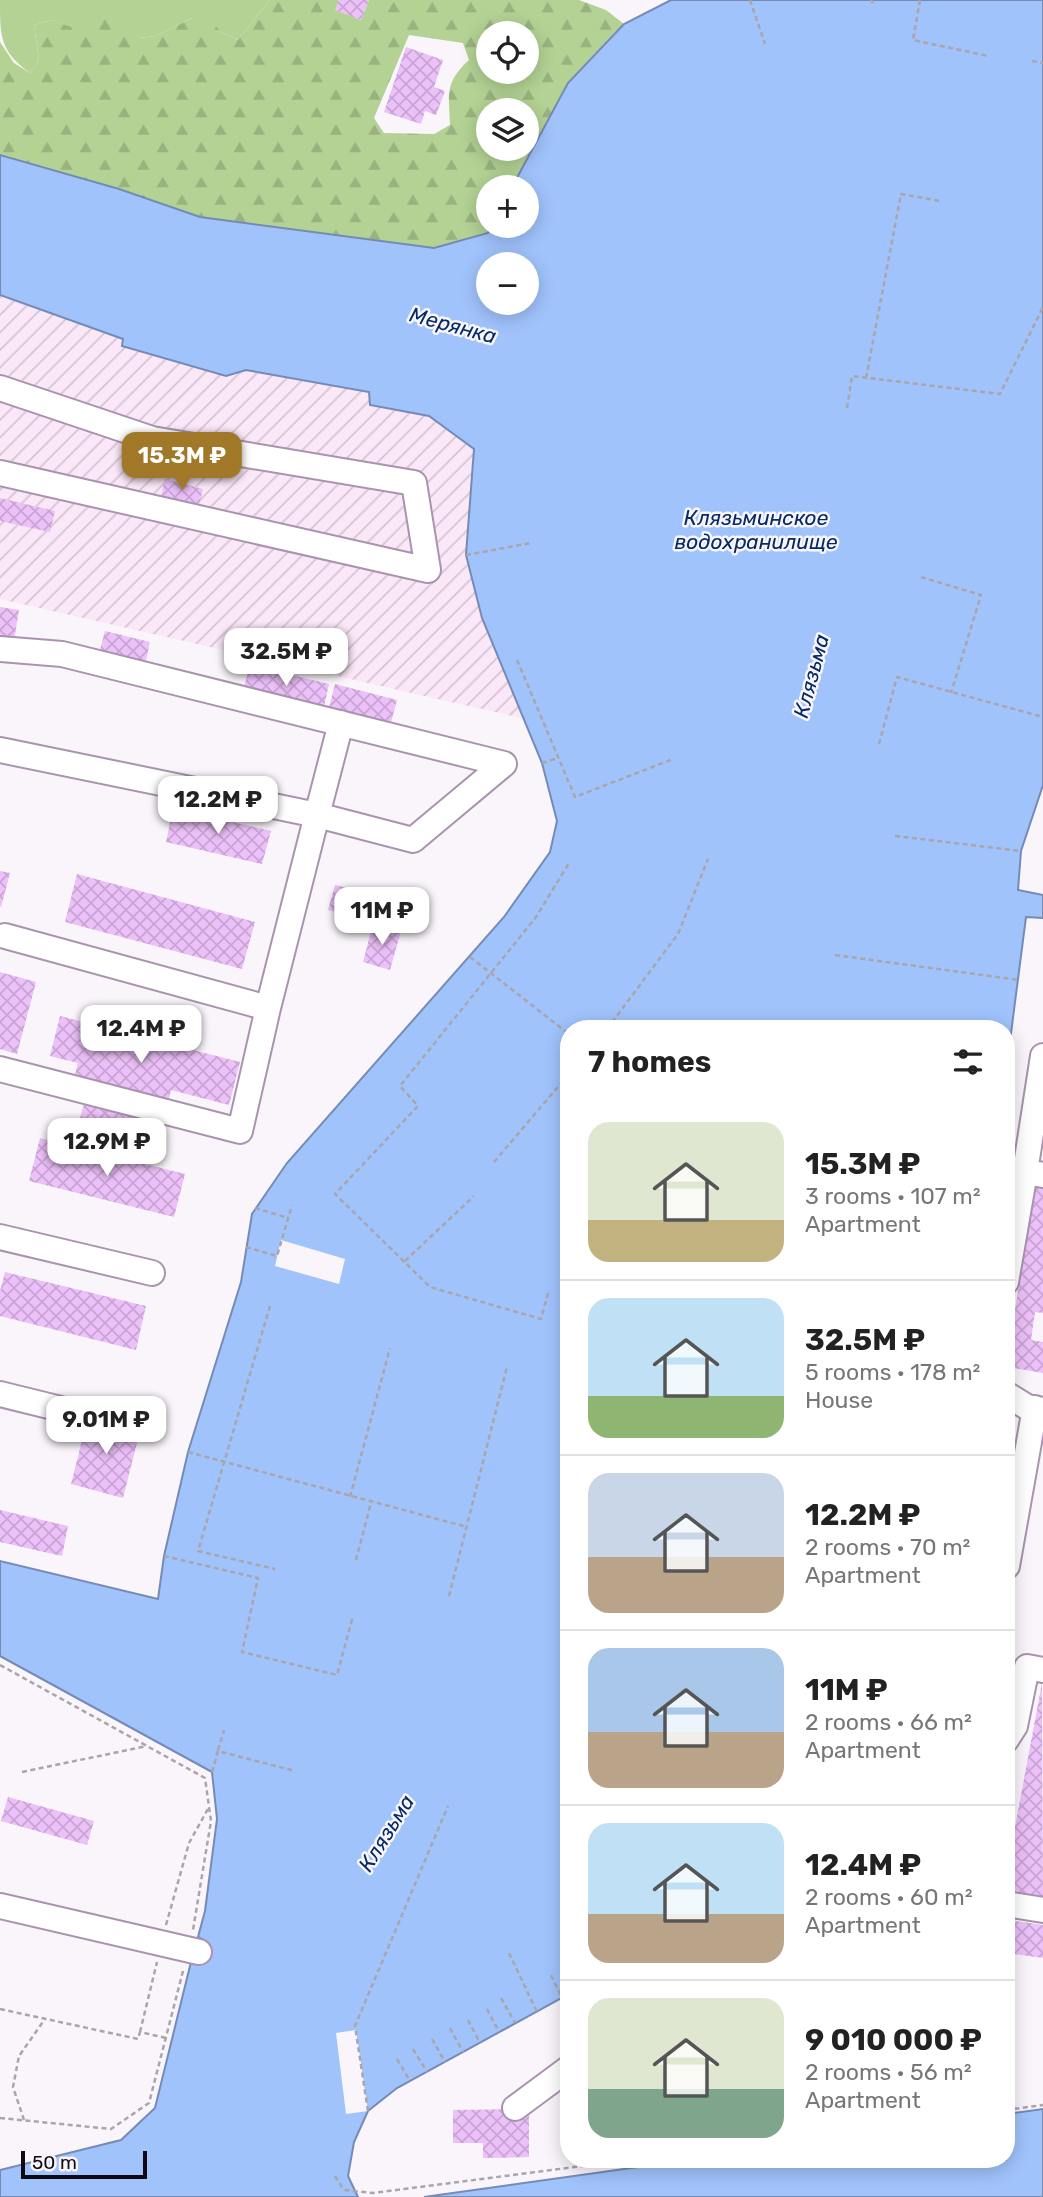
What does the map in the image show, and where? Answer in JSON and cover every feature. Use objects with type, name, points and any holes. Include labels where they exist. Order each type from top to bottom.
[{"type":"lane","points":[[0,388],[152,439],[414,483],[428,570],[0,473]]},
{"type":"lane","points":[[0,649],[62,654],[504,764],[413,840],[317,816],[0,750]]},
{"type":"lane","points":[[0,1069],[240,1131],[268,1008],[341,723]]},
{"type":"lane","points":[[5,936],[268,1008]]},
{"type":"lane","points":[[1015,1247],[1034,1174],[1043,1060]]},
{"type":"lane","points":[[0,1237],[152,1273]]},
{"type":"lane","points":[[0,1394],[69,1411]]},
{"type":"lane","points":[[1015,1400],[1027,1407],[1039,1409],[1015,1527]]},
{"type":"lane","points":[[1015,1726],[1027,1667],[1043,1670]]},
{"type":"lane","points":[[1015,1905],[1043,1910]]},
{"type":"lane","points":[[0,1906],[194,1951]]},
{"type":"lane","points":[[515,2108],[560,2075]]},
{"type":"path","points":[[750,0],[765,44]]},
{"type":"path","points":[[920,0],[913,40],[988,56]]},
{"type":"path","points":[[1032,61],[1043,63]]},
{"type":"path","points":[[866,378],[901,194],[940,201]]},
{"type":"path","points":[[847,408],[852,376],[1000,394],[1043,307]]},
{"type":"path","points":[[466,555],[531,543]]},
{"type":"path","points":[[921,577],[981,595],[951,693]]},
{"type":"path","points":[[517,660],[575,797],[673,759]]},
{"type":"path","points":[[879,744],[897,677],[1043,717]]},
{"type":"path","points":[[542,763],[558,758]]},
{"type":"path","points":[[895,836],[1021,850]]},
{"type":"path","points":[[614,1020],[678,934],[708,859]]},
{"type":"path","points":[[548,1293],[541,1319],[430,1287],[335,1194],[418,1106],[400,1086],[536,917],[569,863]]},
{"type":"path","points":[[835,955],[1019,980]]},
{"type":"path","points":[[470,957],[560,1027]]},
{"type":"path","points":[[494,1161],[560,1084]]},
{"type":"path","points":[[404,1262],[474,1196]]},
{"type":"path","points":[[246,1247],[277,1256],[292,1205]]},
{"type":"path","points":[[255,1208],[288,1218]]},
{"type":"path","points":[[270,1306],[198,1550],[275,1569]]},
{"type":"path","points":[[350,1497],[390,1348]]},
{"type":"path","points":[[449,1596],[507,1367]]},
{"type":"path","points":[[188,1452],[467,1527]]},
{"type":"path","points":[[356,1560],[372,1502]]},
{"type":"path","points":[[164,1556],[258,1578],[242,1652],[337,1675],[353,1616]]},
{"type":"path","points":[[0,1665],[205,1778],[211,1821],[194,1951],[166,2038],[149,2103],[111,2129],[0,2118]]},
{"type":"path","points":[[212,1772],[224,1730]]},
{"type":"path","points":[[22,1772],[147,1746]]},
{"type":"path","points":[[218,1751],[295,1771]]},
{"type":"path","points":[[368,2111],[355,2026],[448,1806]]},
{"type":"path","points":[[0,2008],[138,2039],[189,1843],[209,1807]]},
{"type":"path","points":[[509,1953],[537,2012]]},
{"type":"path","points":[[551,1975],[560,1994]]},
{"type":"path","points":[[501,1998],[515,2023]]},
{"type":"path","points":[[486,2009],[499,2032]]},
{"type":"path","points":[[24,2120],[13,2087],[19,2056],[46,2020]]},
{"type":"path","points":[[468,2020],[480,2043]]},
{"type":"path","points":[[450,2028],[463,2052]]},
{"type":"path","points":[[140,2032],[166,2038]]},
{"type":"path","points":[[432,2039],[445,2062]]},
{"type":"path","points":[[413,2049],[427,2072]]},
{"type":"path","points":[[397,2059],[410,2081]]},
{"type":"path","points":[[1015,2109],[1043,2105]]},
{"type":"path","points":[[335,2176],[344,2190],[373,2193],[566,2168]]},
{"type":"shaded area","points":[[0,295],[123,339],[122,347],[226,376],[246,370],[370,392],[370,405],[429,416],[474,449],[466,555],[482,618],[525,719],[0,599]]},
{"type":"green space","points":[[0,0],[270,0],[238,40],[192,18],[156,36],[138,38],[85,33],[52,20],[34,25],[39,60],[30,73],[7,50],[0,24]]},
{"type":"green space","points":[[270,0],[339,0],[336,10],[361,20],[369,0],[579,0],[606,10],[624,24],[568,83],[539,137],[539,98],[476,98],[476,161],[526,161],[518,175],[476,175],[476,236],[434,248],[200,217],[119,189],[0,155],[0,42],[14,63],[30,73],[39,60],[34,25],[52,20],[85,32],[113,14],[139,38],[156,36],[192,18],[209,18],[221,32],[238,40]],"holes":[[[409,35],[463,43],[469,60],[452,82],[449,97],[450,125],[434,134],[384,133],[374,118]]]},
{"type":"water","name":"Клязьминское водохранилище","points":[[671,0],[1043,0],[1043,785],[1021,851],[1018,890],[1043,895],[1043,918],[1026,917],[1013,1020],[560,1020],[560,1999],[397,2088],[368,2111],[354,2142],[348,2176],[358,2197],[0,2197],[0,2170],[121,2140],[155,2108],[191,1962],[197,1963],[204,1940],[198,1937],[205,1911],[217,1819],[212,1772],[0,1656],[0,1561],[158,1599],[164,1556],[188,1452],[241,1282],[252,1214],[287,1163],[504,917],[550,852],[557,821],[542,763],[482,618],[466,555],[474,449],[429,416],[370,405],[369,392],[246,370],[226,376],[122,346],[123,339],[0,295],[0,155],[119,189],[200,217],[434,248],[476,236],[539,238],[539,175],[518,175],[526,161],[539,161],[539,137],[568,83],[624,24]]},
{"type":"water","points":[[1043,2109],[1043,2197],[424,2197],[631,2168],[1015,2168],[1015,2113]]},
{"type":"pier","points":[[281,1240],[345,1259],[339,1284],[275,1266]]},
{"type":"pier","points":[[356,2030],[368,2111],[346,2114],[336,2033]]},
{"type":"building","points":[[339,0],[369,0],[361,20],[335,10]]},
{"type":"building","points":[[406,47],[443,60],[434,87],[445,91],[436,115],[425,111],[421,124],[384,112]]},
{"type":"building","points":[[165,479],[203,489],[199,505],[161,496]]},
{"type":"building","points":[[0,498],[55,511],[50,532],[0,521]]},
{"type":"building","points":[[0,607],[19,610],[13,646],[0,644]]},
{"type":"building","points":[[105,631],[150,642],[144,669],[98,658]]},
{"type":"building","points":[[250,665],[329,684],[323,711],[243,691]]},
{"type":"building","points":[[335,684],[397,700],[389,730],[327,715]]},
{"type":"building","points":[[173,808],[271,831],[262,864],[166,842]]},
{"type":"building","points":[[0,871],[10,873],[1,907],[0,906]]},
{"type":"building","points":[[77,874],[255,922],[242,969],[65,922]]},
{"type":"building","points":[[335,885],[395,900],[388,925],[328,910]]},
{"type":"building","points":[[373,924],[401,931],[390,970],[363,962]]},
{"type":"building","points":[[0,972],[36,982],[17,1054],[0,1049]]},
{"type":"building","points":[[60,1016],[240,1062],[229,1105],[171,1090],[167,1106],[73,1083],[78,1063],[50,1056]]},
{"type":"building","points":[[84,1104],[140,1118],[134,1139],[78,1125]]},
{"type":"building","points":[[40,1138],[185,1174],[174,1217],[29,1181]]},
{"type":"building","points":[[1029,1186],[1043,1189],[1043,1313],[1035,1312],[1031,1340],[1043,1342],[1043,1373],[1015,1368],[1015,1310],[1024,1252],[1018,1251]]},
{"type":"building","points":[[5,1272],[146,1306],[136,1350],[0,1316],[0,1291]]},
{"type":"building","points":[[89,1413],[141,1427],[123,1498],[71,1484]]},
{"type":"building","points":[[0,1510],[68,1526],[62,1556],[0,1542]]},
{"type":"building","points":[[1042,1683],[1043,1899],[1015,1897],[1015,1827]]},
{"type":"building","points":[[8,1797],[94,1821],[87,1845],[1,1821]]},
{"type":"building","points":[[1015,1921],[1043,1925],[1043,1958],[1015,1954]]},
{"type":"building","points":[[529,2109],[529,2157],[483,2158],[483,2143],[453,2143],[453,2110]]},
{"type":"water label","name":"Мерянка","points":[[453,325]]},
{"type":"water label","name":"Клязьма","points":[[811,676]]},
{"type":"water label","name":"Клязьма","points":[[386,1833]]}]
